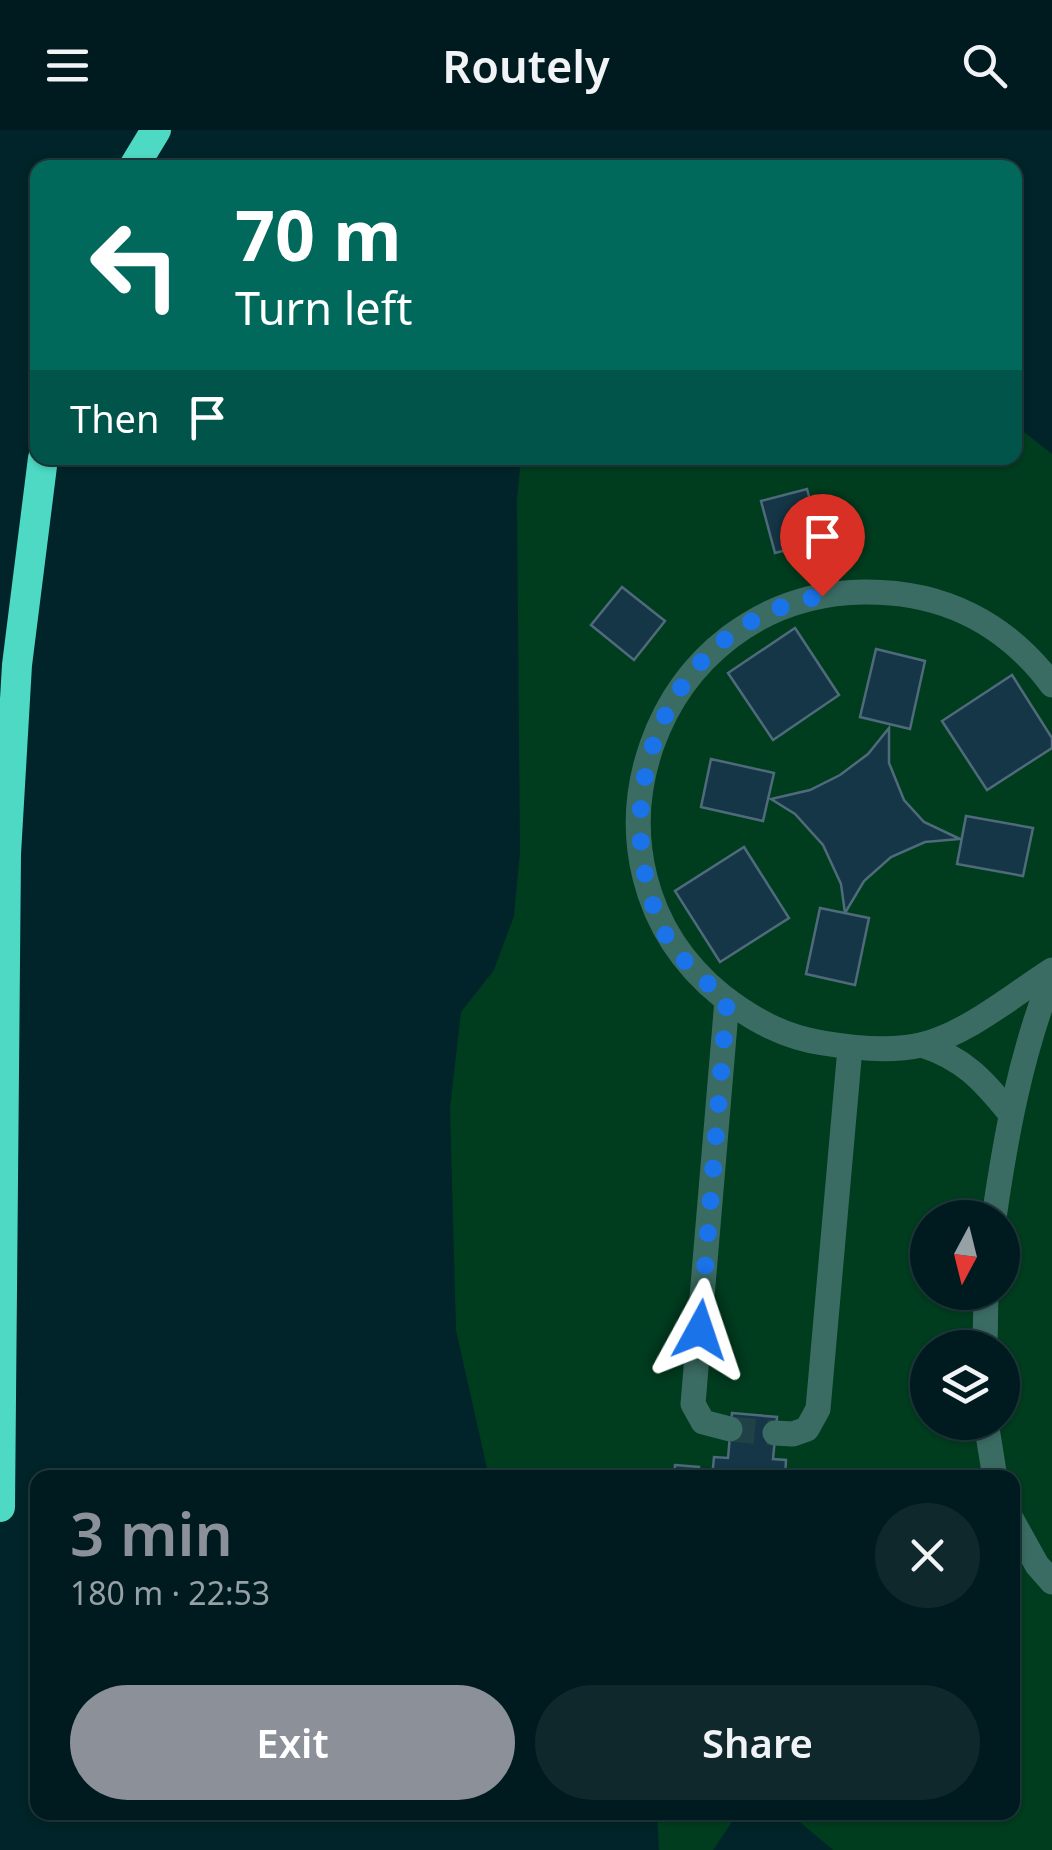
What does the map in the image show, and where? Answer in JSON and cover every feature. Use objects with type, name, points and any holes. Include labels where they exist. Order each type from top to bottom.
[{"type":"highway","points":[[138,160],[156,130]]},
{"type":"highway","points":[[0,1507],[6,854],[17,665],[42,465]]},
{"type":"lane","points":[[1009,1112],[976,1072],[950,1054],[922,1045],[850,1048],[799,1039],[749,1018],[700,978],[662,930],[644,875],[637,818],[648,752],[672,697],[702,658],[746,623],[795,601],[848,592],[903,591],[947,602],[990,624],[1036,663],[1052,685]]},
{"type":"lane","points":[[922,1045],[974,1020],[1052,972]]},
{"type":"lane","points":[[997,1200],[1009,1112],[1034,1019],[1052,972]]},
{"type":"lane","points":[[727,1000],[694,1404],[703,1422],[730,1429]]},
{"type":"lane","points":[[775,1433],[807,1429],[818,1409],[850,1048]]},
{"type":"lane","points":[[989,1440],[994,1470]]},
{"type":"lane","points":[[1020,1534],[1052,1582]]},
{"type":"green space","points":[[1022,430],[1052,454],[1052,1850],[833,1850],[797,1820],[1020,1820],[1020,1470],[487,1470],[456,1330],[450,1108],[461,1012],[494,970],[514,916],[520,852],[517,500],[520,465],[1022,465]]},
{"type":"green space","points":[[657,1820],[733,1820],[713,1850],[659,1850]]},
{"type":"building","points":[[807,489],[821,541],[775,553],[761,501]]},
{"type":"building","points":[[622,587],[665,621],[634,660],[591,625]]},
{"type":"building","points":[[795,628],[839,695],[773,740],[728,673]]},
{"type":"building","points":[[876,649],[925,661],[910,729],[860,717]]},
{"type":"building","points":[[1012,675],[1052,738],[1052,748],[987,790],[942,721]]},
{"type":"building","points":[[889,728],[889,763],[904,800],[924,822],[960,839],[925,842],[891,857],[864,881],[845,913],[841,884],[823,845],[795,814],[771,799],[810,790],[840,775],[868,754]]},
{"type":"building","points":[[711,759],[774,773],[763,821],[701,807]]},
{"type":"building","points":[[966,816],[1033,828],[1023,876],[957,864]]},
{"type":"building","points":[[744,847],[789,918],[720,962],[675,891]]},
{"type":"building","points":[[820,908],[869,918],[855,985],[806,974]]},
{"type":"building","points":[[732,1413],[777,1417],[773,1459],[786,1460],[785,1470],[713,1470],[714,1457],[728,1458]]},
{"type":"building","points":[[675,1465],[699,1467],[699,1470],[675,1470]]},
{"type":"tunnel","points":[[730,1429],[775,1433]]},
{"type":"route","points":[[700,1330],[727,1000],[700,978],[662,930],[644,875],[637,818],[642,785],[648,752],[672,697],[702,658],[746,623],[795,601],[822,596]]}]
